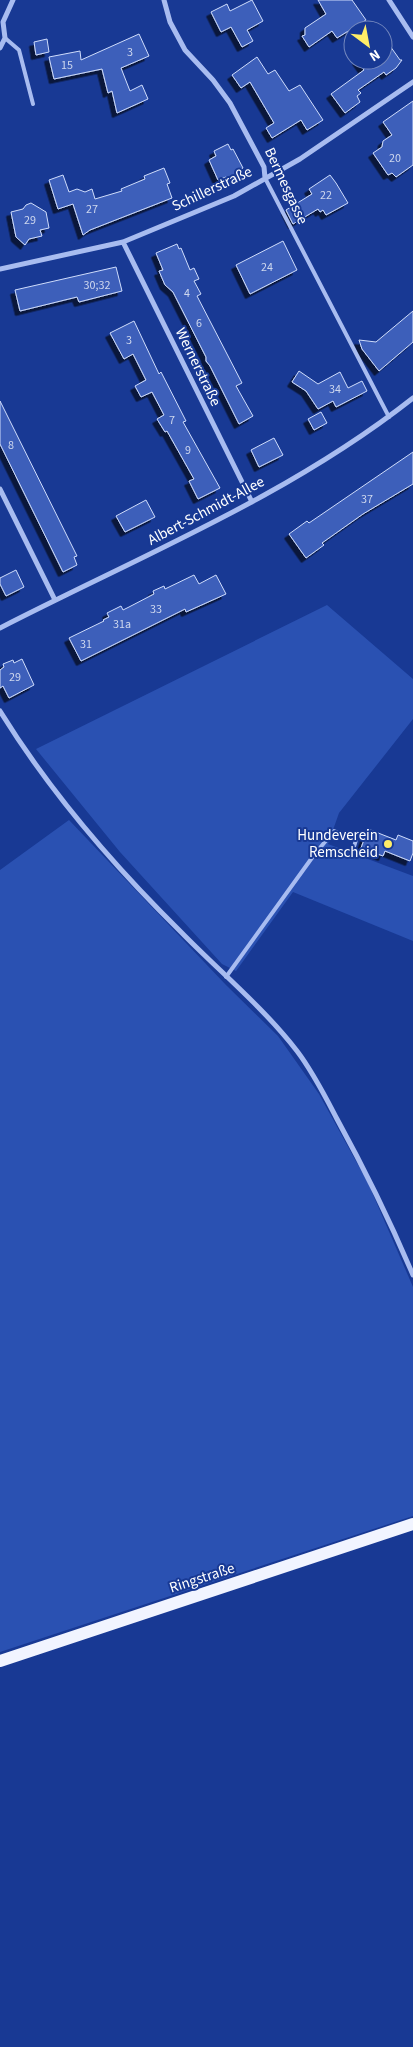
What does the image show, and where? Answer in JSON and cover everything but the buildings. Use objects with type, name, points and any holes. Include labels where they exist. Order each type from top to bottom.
[{"type":"main road","name":"Ringstraße","points":[[0,1661],[413,1524]]},
{"type":"street","points":[[0,48],[5,38],[3,22],[13,0]]},
{"type":"street","name":"Bermesgasse","points":[[164,0],[170,22],[185,50],[213,80],[230,103],[264,167],[265,178]]},
{"type":"street","points":[[389,0],[413,37]]},
{"type":"street","name":"Schillerstraße","points":[[0,269],[123,242],[234,196],[300,159],[413,82]]},
{"type":"street","name":"Wernerstraße","points":[[123,242],[252,502]]},
{"type":"street","name":"Albert-Schmidt-Allee","points":[[0,628],[252,502],[302,474],[389,417],[413,398]]},
{"type":"street","points":[[0,489],[55,600]]},
{"type":"street","points":[[0,711],[24,749],[75,816],[179,931],[281,1032],[303,1060],[369,1176],[413,1275]]},
{"type":"lane","points":[[5,38],[19,50],[33,104]]},
{"type":"lane","name":"Bermesgasse","points":[[265,178],[389,417]]},
{"type":"lane","points":[[226,977],[314,855],[334,831],[356,840],[353,850]]},
{"type":"shaded area","points":[[327,605],[413,679],[413,719],[339,813],[328,844],[413,876],[413,941],[293,892],[236,971],[222,964],[120,852],[36,749]]},
{"type":"shaded area","points":[[69,820],[226,985],[278,1036],[319,1094],[368,1183],[413,1287],[413,1516],[0,1652],[0,870]]},
{"type":"place","name":"Hundeverein Remscheid","points":[[388,844]]}]
